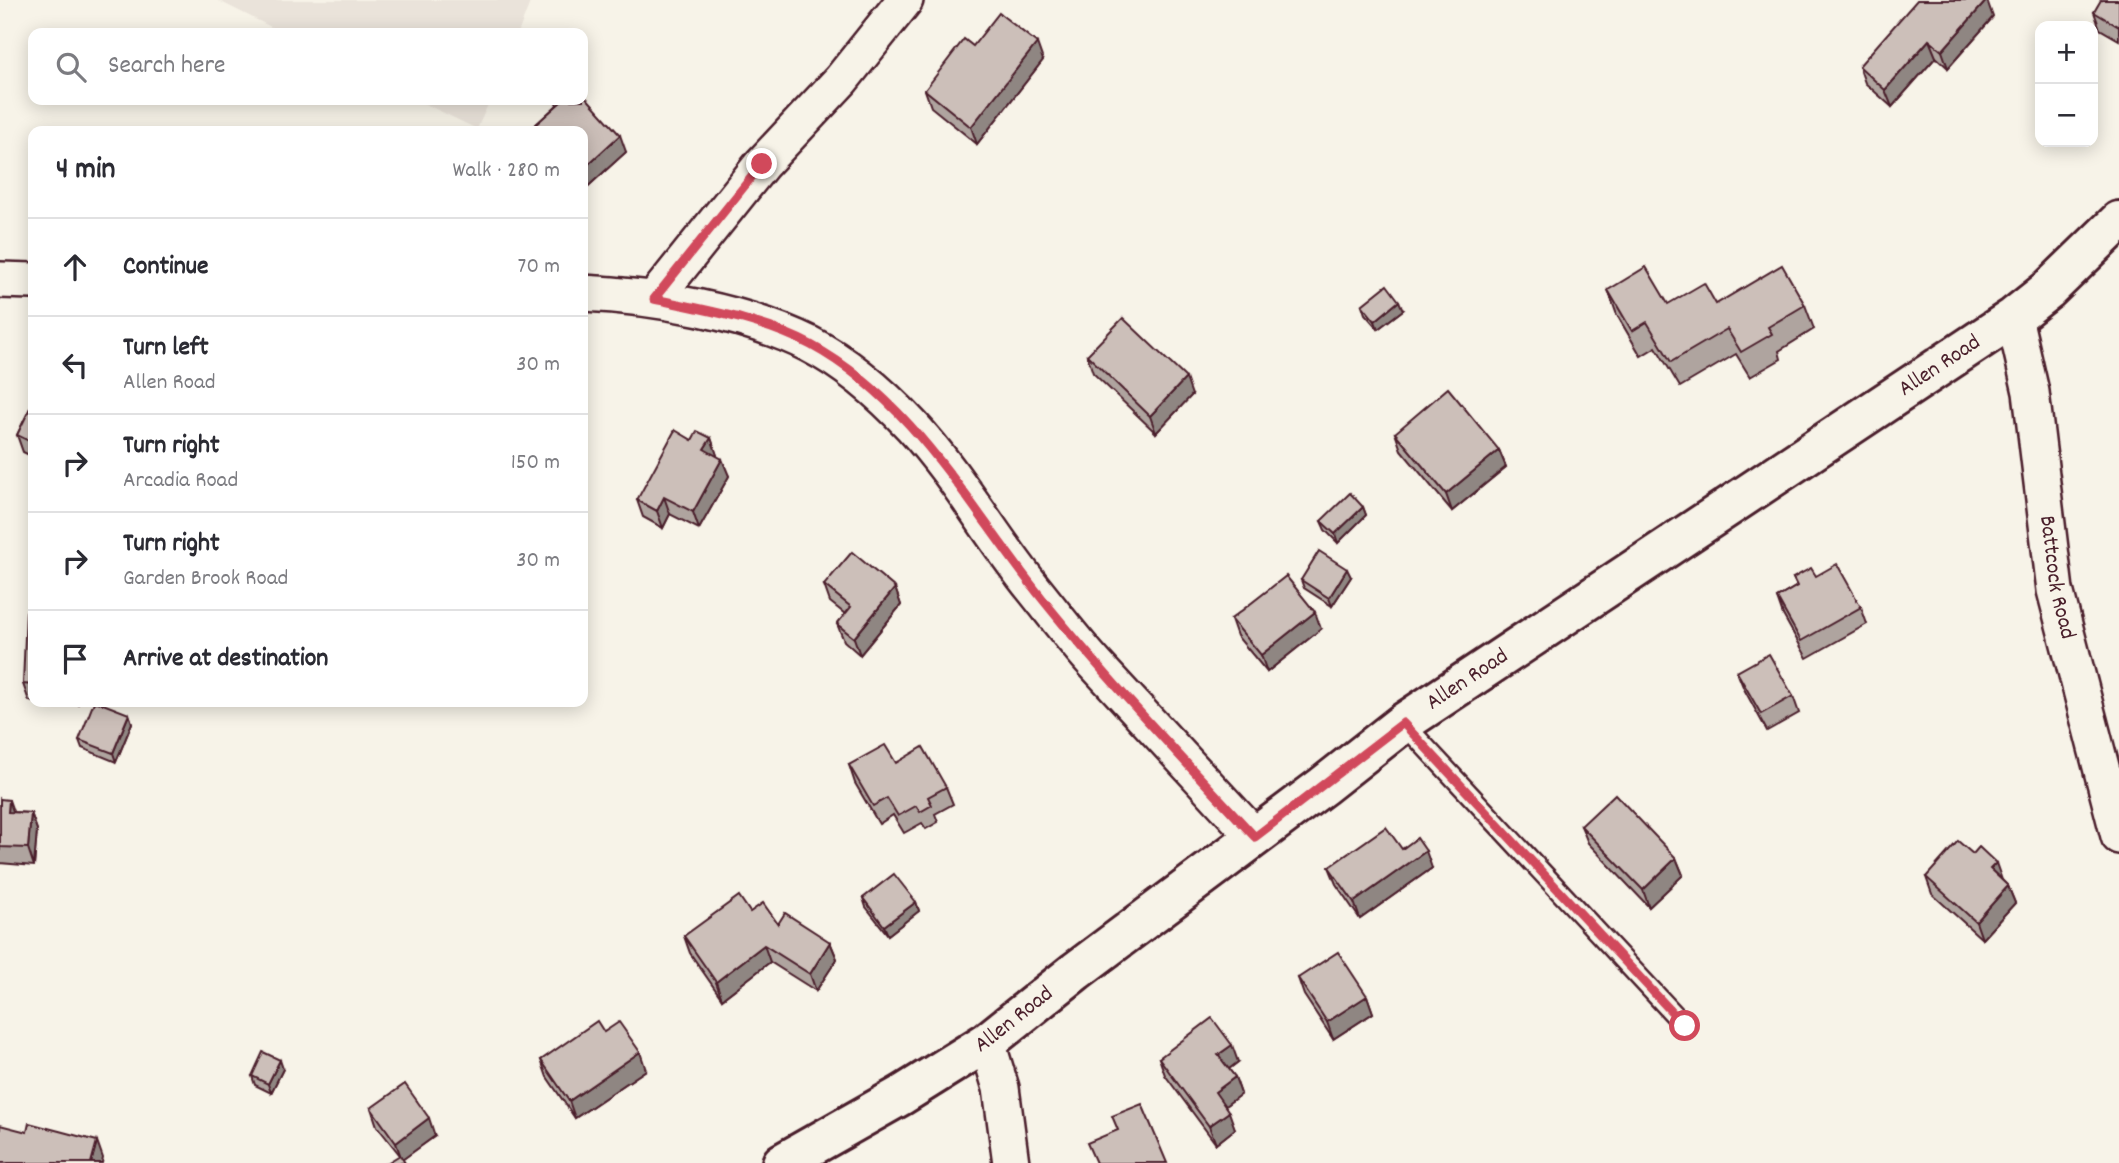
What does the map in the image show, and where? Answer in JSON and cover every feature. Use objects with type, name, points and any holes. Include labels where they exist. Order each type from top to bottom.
[{"type":"street","points":[[654,299],[762,164],[841,80],[905,0]]},
{"type":"street","name":"Allen Road","points":[[782,1163],[902,1095],[987,1042],[1076,971],[1403,723],[2014,317],[2048,290],[2119,221]]},
{"type":"street","points":[[0,279],[28,281]]},
{"type":"street","points":[[588,293],[654,299],[777,330],[809,344],[873,388],[913,427],[1026,580],[1096,666],[1255,837]]},
{"type":"street","name":"Battcock Road","points":[[2014,317],[2031,392],[2055,590],[2119,836]]},
{"type":"street","points":[[987,1042],[1001,1088],[1011,1163]]},
{"type":"lane","points":[[1403,723],[1685,1026]]},
{"type":"shaded area","points":[[217,0],[531,0],[520,28],[273,28]]},
{"type":"shaded area","points":[[427,105],[488,105],[478,126],[471,126]]},
{"type":"building","points":[[1917,0],[1987,0],[1942,51],[1929,40],[1885,90],[1859,66]]},
{"type":"building","points":[[2101,0],[2119,0],[2119,27],[2094,12]]},
{"type":"building","points":[[999,13],[1037,43],[971,127],[925,90],[964,39],[973,46]]},
{"type":"building","points":[[588,100],[620,135],[588,164],[588,126],[534,126],[558,105],[588,105]]},
{"type":"building","points":[[1782,265],[1805,305],[1768,327],[1772,334],[1741,352],[1727,329],[1671,362],[1647,322],[1632,331],[1608,290],[1646,267],[1668,304],[1704,283],[1716,304]]},
{"type":"building","points":[[1387,285],[1399,301],[1375,321],[1362,305]]},
{"type":"building","points":[[1123,318],[1186,378],[1150,416],[1087,355]]},
{"type":"building","points":[[1448,388],[1499,450],[1446,494],[1395,433]]},
{"type":"building","points":[[28,412],[28,440],[17,435]]},
{"type":"building","points":[[675,430],[692,440],[697,431],[711,438],[704,449],[722,459],[693,512],[664,497],[657,511],[637,500]]},
{"type":"building","points":[[1350,493],[1363,507],[1335,534],[1321,521]]},
{"type":"building","points":[[1319,551],[1347,569],[1329,598],[1301,580]]},
{"type":"building","points":[[852,552],[895,588],[854,638],[837,624],[851,607],[824,585]]},
{"type":"building","points":[[1837,564],[1861,607],[1801,641],[1777,598],[1797,586],[1793,578],[1811,568],[1816,576]]},
{"type":"building","points":[[1286,576],[1315,612],[1261,655],[1231,619]]},
{"type":"building","points":[[26,612],[28,684],[23,684]]},
{"type":"building","points":[[1769,654],[1793,696],[1761,714],[1737,672]]},
{"type":"building","points":[[92,707],[111,707],[129,714],[113,753],[79,740]]},
{"type":"building","points":[[885,745],[896,763],[923,747],[946,787],[928,797],[932,805],[920,812],[916,806],[898,816],[887,798],[873,806],[849,765]]},
{"type":"building","points":[[1615,794],[1676,858],[1643,890],[1581,826]]},
{"type":"building","points":[[0,799],[9,800],[8,812],[31,813],[28,848],[0,847]]},
{"type":"building","points":[[1386,827],[1402,849],[1417,838],[1426,851],[1354,902],[1329,867]]},
{"type":"building","points":[[1958,841],[1973,854],[1979,847],[1996,863],[1990,869],[2008,886],[1976,922],[1926,877]]},
{"type":"building","points":[[894,874],[916,902],[884,926],[863,898]]},
{"type":"building","points":[[739,896],[750,912],[763,903],[778,924],[785,913],[830,942],[810,974],[764,945],[716,982],[684,936]]},
{"type":"building","points":[[1338,952],[1367,996],[1327,1022],[1298,978]]},
{"type":"building","points":[[1212,1018],[1232,1045],[1218,1055],[1235,1077],[1215,1092],[1229,1112],[1209,1126],[1159,1058]]},
{"type":"building","points":[[597,1021],[604,1032],[619,1022],[640,1052],[569,1101],[541,1060]]},
{"type":"building","points":[[263,1052],[280,1060],[268,1084],[252,1076]]},
{"type":"building","points":[[405,1084],[429,1118],[396,1143],[371,1108]]},
{"type":"building","points":[[1142,1104],[1167,1163],[1096,1163],[1087,1143],[1118,1130],[1112,1116]]},
{"type":"building","points":[[29,1123],[97,1141],[91,1163],[0,1163],[0,1125],[27,1132]]},
{"type":"building","points":[[400,1155],[405,1163],[387,1163]]},
{"type":"route","points":[[762,164],[654,299],[777,330],[809,344],[873,388],[913,427],[1026,580],[1096,666],[1255,837],[1403,723],[1685,1026]]}]
